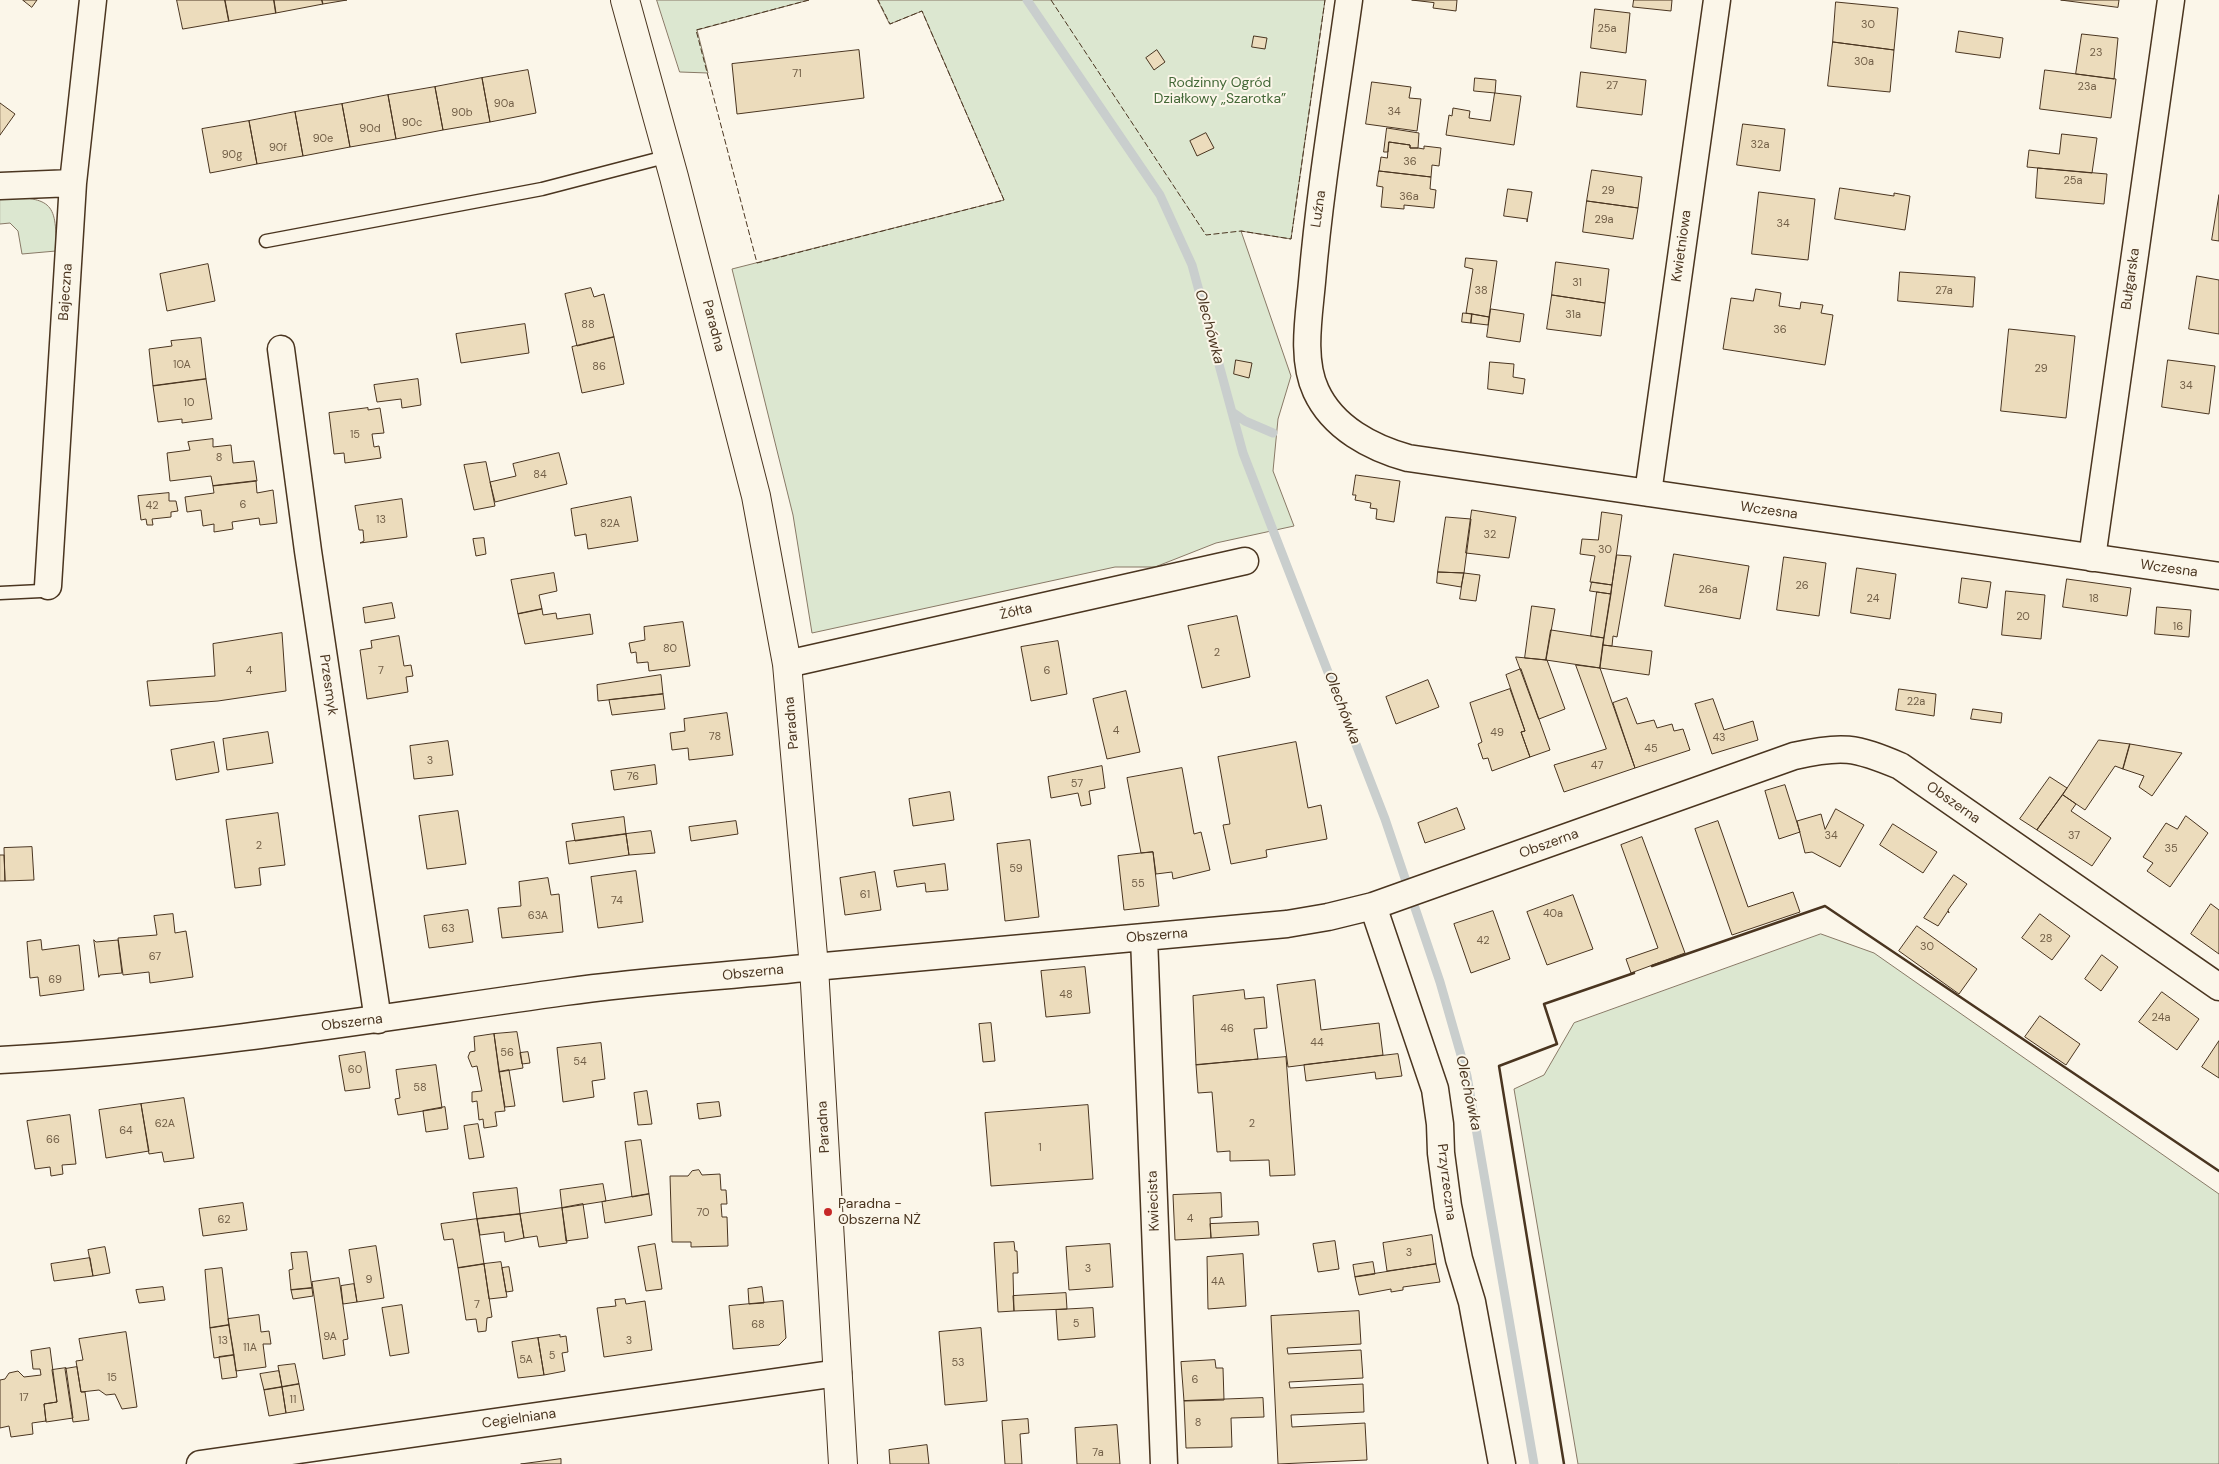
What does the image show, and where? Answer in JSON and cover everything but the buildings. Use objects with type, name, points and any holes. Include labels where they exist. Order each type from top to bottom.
[{"type":"street","name":"Bajeczna","points":[[48,586],[74,183],[93,0]]},
{"type":"street","name":"Paradna","points":[[625,0],[668,156],[756,496],[787,664],[814,966],[843,1464]]},
{"type":"street","name":"Luźna","points":[[1331,414],[1316,391],[1309,365],[1309,314],[1316,233],[1349,0]]},
{"type":"street","name":"Kwietniowa","points":[[1648,493],[1717,0]]},
{"type":"street","name":"Bułgarska","points":[[2092,558],[2171,0]]},
{"type":"street","points":[[0,186],[74,183]]},
{"type":"street","name":"Przesmyk","points":[[281,349],[378,1020]]},
{"type":"street","name":"Wczesna","points":[[1331,414],[1359,438],[1383,451],[1408,458],[2219,576]]},
{"type":"street","name":"Żółta","points":[[787,664],[1245,561]]},
{"type":"street","name":"Obszerna","points":[[0,1060],[87,1055],[378,1020],[621,984],[746,975],[814,966],[1287,924],[1380,903],[1794,756],[1836,748],[1860,751],[1900,766],[2219,987]]},
{"type":"street","name":"Przyrzeczna","points":[[1380,903],[1434,1089],[1440,1124],[1441,1153],[1448,1206],[1477,1325],[1502,1464]]},
{"type":"street","name":"Kwiecista","points":[[1144,938],[1164,1464]]},
{"type":"street","name":"Cegielniana","points":[[200,1464],[838,1373]]},
{"type":"lane","points":[[266,241],[542,189],[668,156]]},
{"type":"lane","points":[[0,593],[41,591],[48,586]]},
{"type":"green space","points":[[657,0],[809,0],[697,30],[708,73],[680,72]]},
{"type":"green space","name":"Rodzinny Ogród Działkowy „Szarotka”","points":[[878,0],[1325,0],[1291,239],[1241,231],[1291,376],[1278,419],[1273,471],[1294,526],[1216,543],[1155,567],[1115,567],[812,633],[793,515],[732,269],[1004,200],[922,11],[890,24]]},
{"type":"green space","points":[[0,196],[30,199],[47,205],[55,221],[56,251],[22,254],[18,231],[10,223],[0,224]]},
{"type":"green space","points":[[1821,934],[1874,953],[2219,1194],[2219,1464],[1578,1464],[1514,1089],[1544,1075],[1574,1023]]},
{"type":"waterway","name":"Olechówka","points":[[1027,0],[1160,195],[1192,265],[1243,453],[1385,819],[1440,982],[1467,1076],[1534,1464]]},
{"type":"waterway","points":[[1232,412],[1245,421],[1273,433]]},
{"type":"fence","points":[[809,0],[696,30],[757,263],[1004,200],[922,11],[890,24],[878,0]]},
{"type":"fence","points":[[1051,0],[1206,235],[1241,231],[1291,239],[1325,0]]},
{"type":"wall","points":[[1652,966],[1825,906],[2219,1171]]},
{"type":"wall","points":[[1564,1464],[1499,1066],[1557,1044],[1544,1004],[1634,973]]},
{"type":"place","name":"Paradna - Obszerna NŻ","points":[[828,1212]]}]
